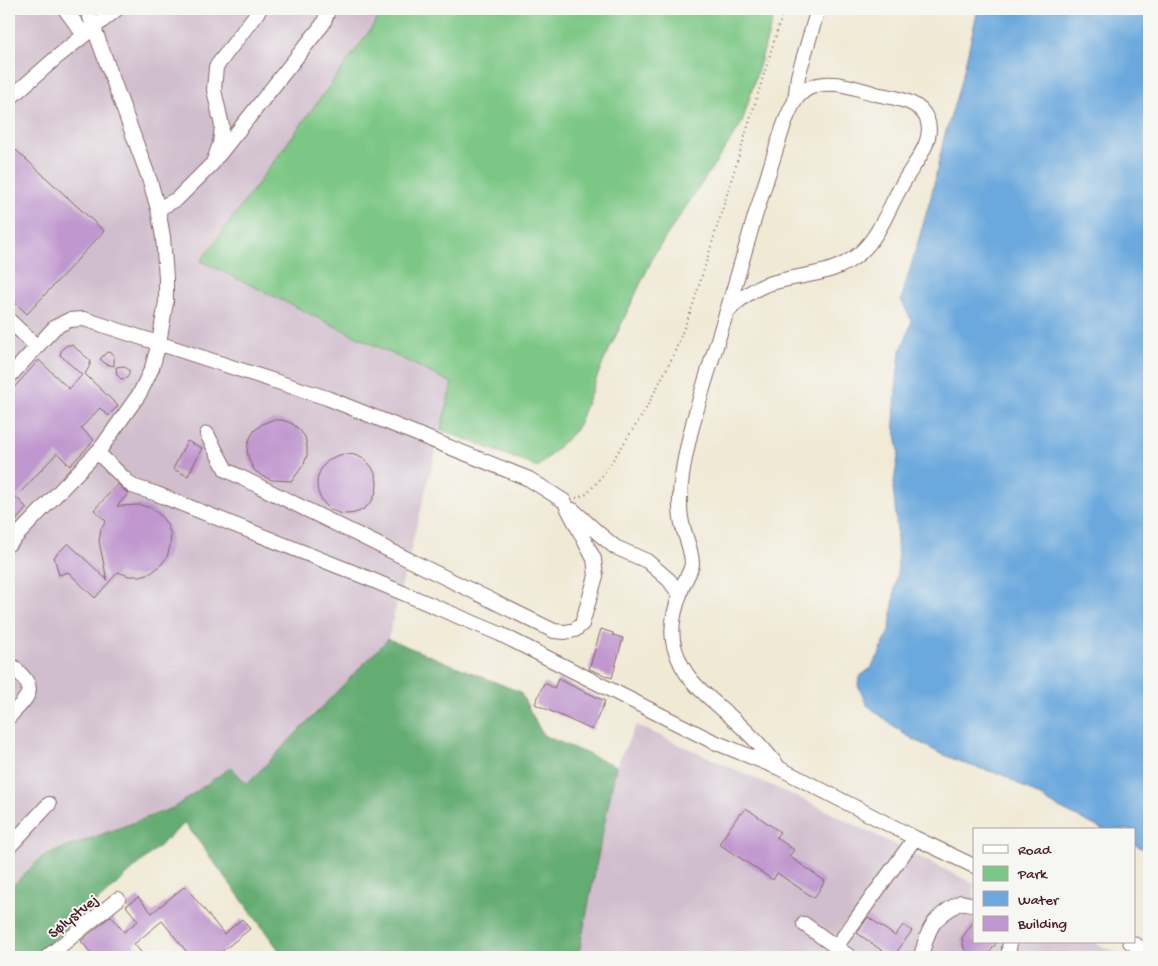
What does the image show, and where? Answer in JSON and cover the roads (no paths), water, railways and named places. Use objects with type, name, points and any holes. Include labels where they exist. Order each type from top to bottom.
[{"type":"street","points":[[65,9],[89,32]]},
{"type":"street","points":[[9,544],[97,452],[140,393],[152,368],[159,343],[166,302],[163,237],[158,209],[150,181],[89,32],[87,9]]},
{"type":"street","points":[[9,99],[56,57],[117,9]]},
{"type":"street","points":[[213,162],[220,144],[222,126],[214,90],[216,67],[260,9]]},
{"type":"street","points":[[158,209],[176,199],[213,162],[322,24],[327,14],[326,9]]},
{"type":"street","points":[[779,768],[766,751],[698,689],[684,671],[674,646],[672,618],[692,566],[681,518],[682,478],[688,444],[770,165],[795,101],[798,76],[818,9]]},
{"type":"street","points":[[727,312],[737,301],[766,285],[833,270],[862,252],[879,229],[898,190],[920,156],[928,138],[929,125],[924,113],[919,106],[906,101],[835,84],[821,84],[806,89],[795,101]]},
{"type":"street","points":[[9,377],[55,327],[70,320],[84,319],[159,343],[328,398],[529,479],[564,501],[615,547],[647,562],[670,580],[680,595]]},
{"type":"street","points":[[9,320],[37,347]]},
{"type":"street","points":[[206,434],[226,470],[554,631],[565,632],[574,630],[582,624],[596,576],[594,559],[564,501]]},
{"type":"street","points":[[97,452],[132,486],[157,494],[365,577],[500,634],[712,741],[779,768],[973,866]]},
{"type":"street","points":[[9,663],[25,678],[29,688],[29,694],[9,717]]},
{"type":"street","points":[[9,847],[49,804]]},
{"type":"street","points":[[836,947],[915,838]]},
{"type":"street","name":"Sølystvej","points":[[47,957],[118,899]]},
{"type":"street","points":[[921,957],[927,933],[941,913],[961,902],[973,905]]},
{"type":"street","points":[[804,924],[850,957]]},
{"type":"street","points":[[1008,957],[1010,944]]},
{"type":"street","points":[[1134,944],[1149,952]]},
{"type":"water","points":[[978,9],[1149,9],[1149,852],[1136,845],[1136,828],[1100,828],[1059,808],[1003,775],[968,765],[937,752],[904,734],[867,705],[858,686],[859,677],[871,668],[880,653],[890,628],[898,565],[893,488],[899,451],[894,423],[900,354],[912,321],[901,300],[931,197],[944,138],[961,82]]}]
